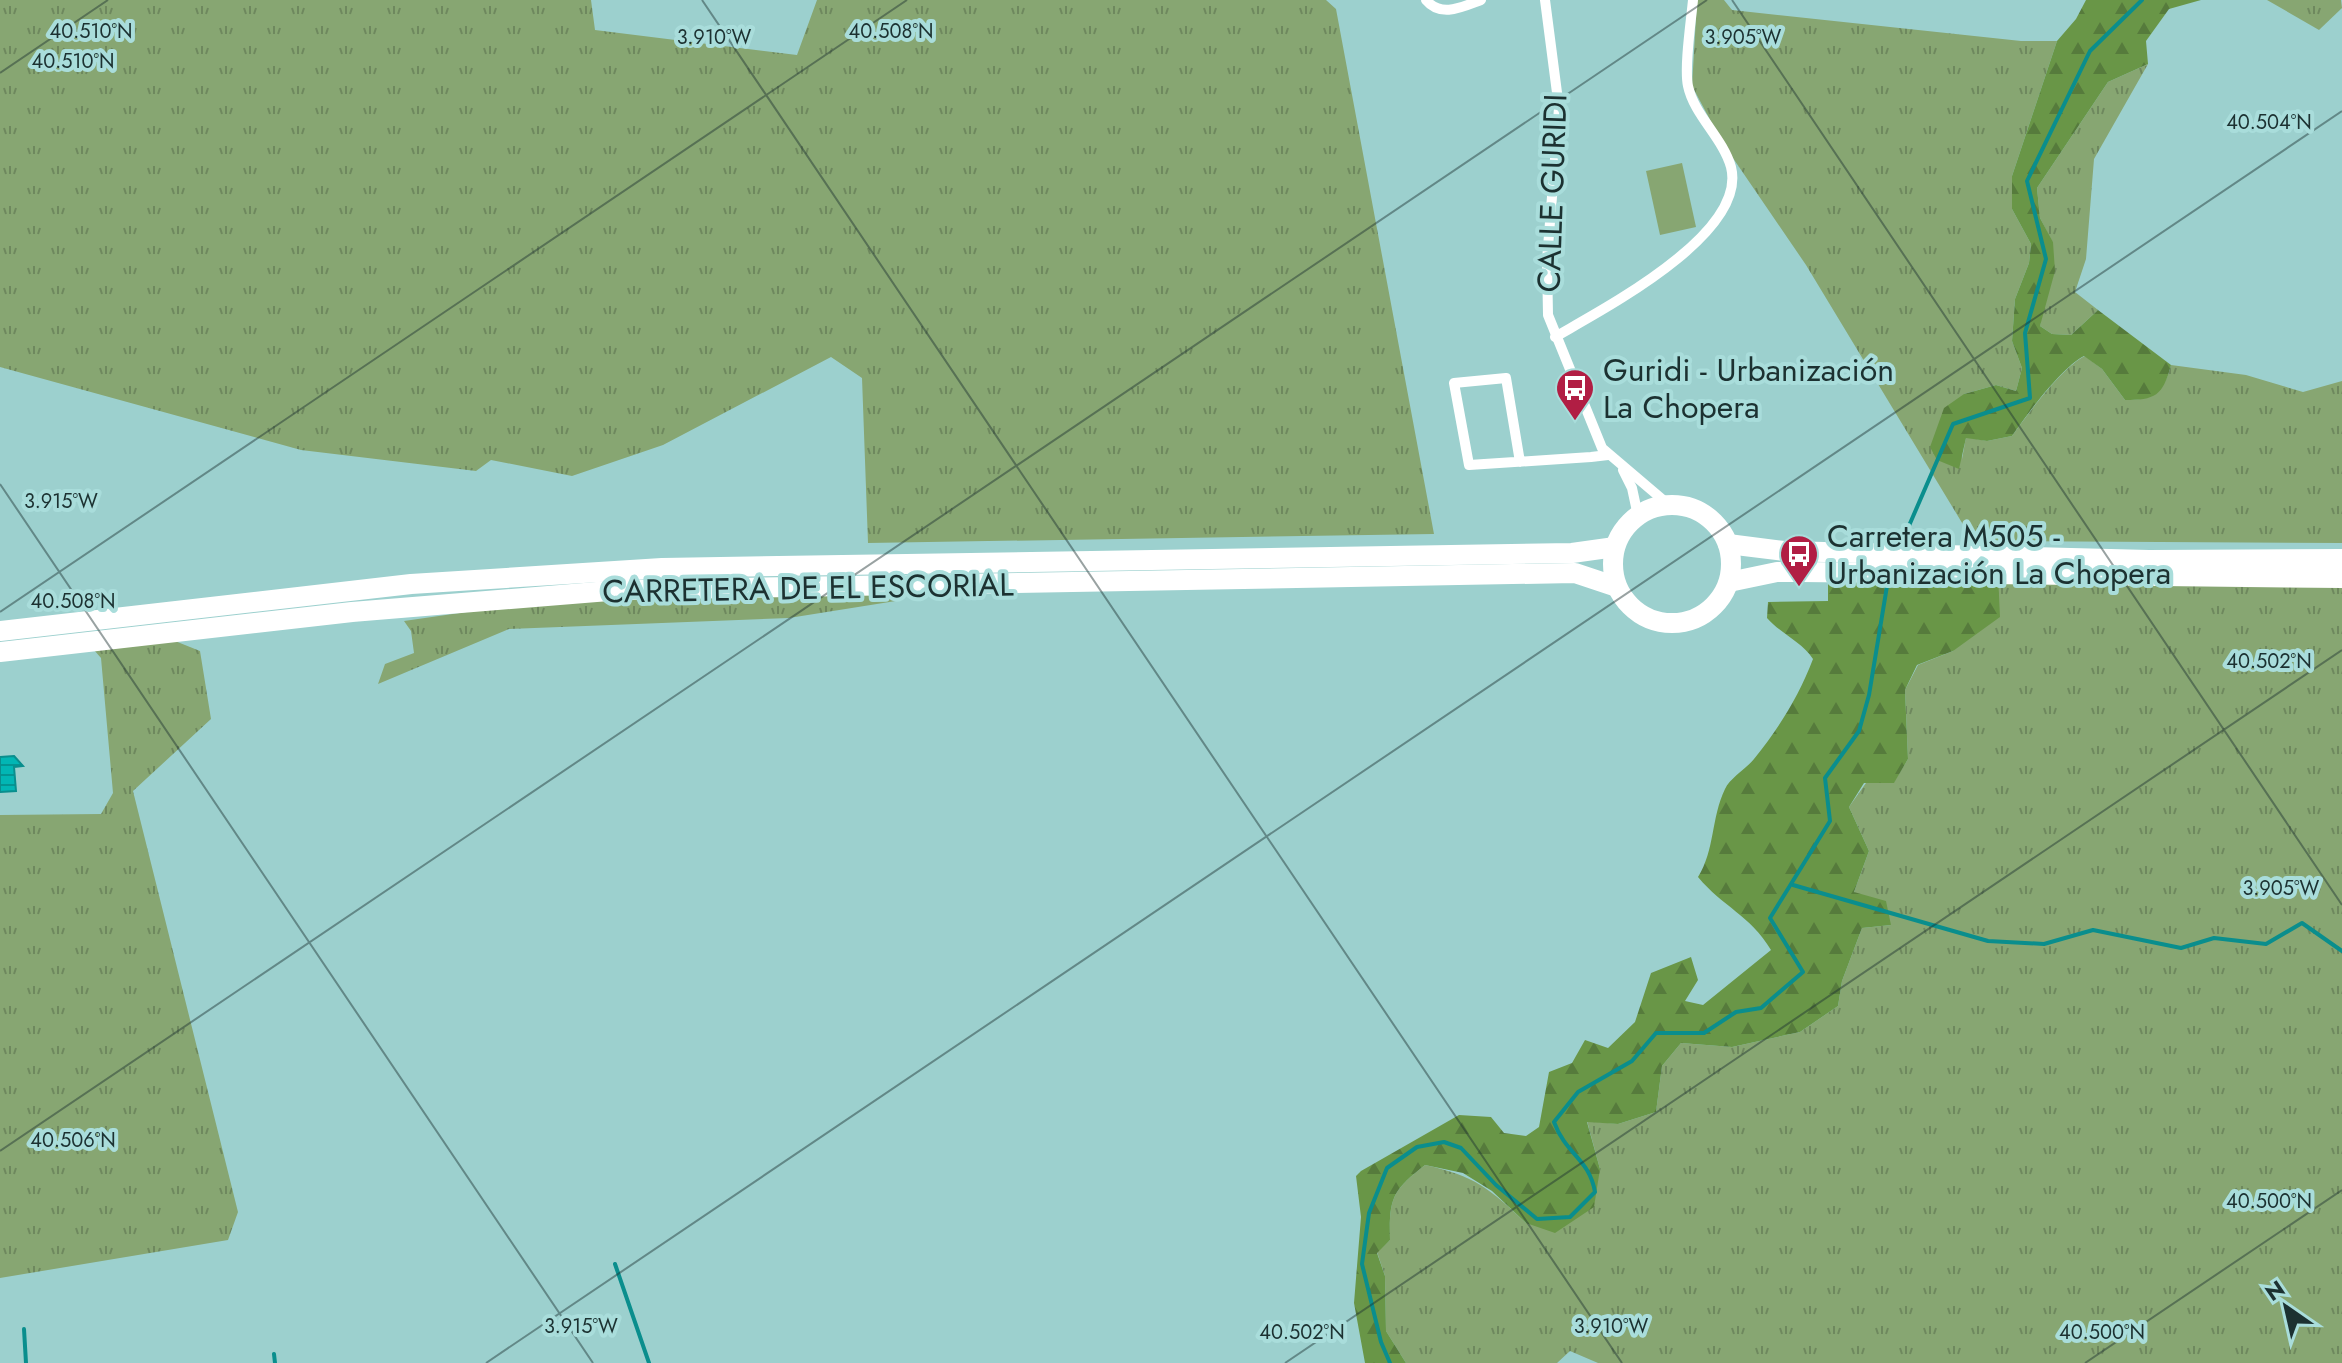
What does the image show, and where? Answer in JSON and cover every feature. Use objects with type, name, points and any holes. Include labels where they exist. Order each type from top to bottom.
[{"type":"highway","points":[[1669,505],[1688,507],[1705,515],[1719,527],[1728,544],[1732,570],[1719,601],[1704,615],[1685,623],[1664,623],[1644,617],[1628,604],[1617,587],[1613,567],[1615,547],[1624,530],[1638,516],[1669,505]]},
{"type":"highway","points":[[1728,544],[1784,551],[2149,560],[2342,559]]},
{"type":"highway","name":"CARRETERA DE EL ESCORIAL","points":[[0,631],[411,584],[662,568],[1572,553],[1615,547]]},
{"type":"highway","points":[[1729,582],[1777,572],[2342,578]]},
{"type":"highway","name":"CARRETERA DE EL ESCORIAL","points":[[0,652],[352,612],[621,590],[1575,573],[1617,587]]},
{"type":"street","points":[[1426,0],[1431,7],[1451,11],[1481,0]]},
{"type":"street","name":"CALLE GURIDI","points":[[1545,0],[1559,108],[1547,260],[1548,315],[1608,455],[1669,505]]},
{"type":"street","points":[[1555,337],[1659,275],[1693,246],[1731,195],[1730,163],[1688,86],[1693,0]]},
{"type":"street","points":[[1520,462],[1506,378],[1454,383],[1469,465],[1520,462],[1608,455]]},
{"type":"street","points":[[1620,464],[1632,488],[1638,516]]},
{"type":"green space","points":[[0,0],[591,0],[595,30],[797,55],[817,0],[1326,0],[1336,9],[1434,534],[868,543],[862,378],[831,357],[663,445],[572,476],[491,460],[476,471],[301,450],[0,367]]},
{"type":"green space","points":[[1697,0],[1724,0],[1732,10],[2021,41],[2057,41],[2012,176],[2012,209],[2031,244],[2029,263],[2015,299],[2012,341],[2022,368],[2016,391],[1996,385],[1964,394],[1962,459],[1966,437],[1987,441],[2012,436],[2056,380],[2085,356],[2102,369],[2125,400],[2156,393],[2165,382],[2171,365],[2246,375],[2303,392],[2342,381],[2342,543],[1973,541],[1806,265],[1722,142],[1692,86]]},
{"type":"green space","points":[[2086,0],[2201,0],[2169,9],[2146,41],[2148,64],[2108,82],[2037,188],[2040,218],[2053,242],[2055,271],[2040,326],[2052,334],[2071,335],[2098,310],[2171,365],[2165,384],[2156,394],[2144,399],[2125,400],[2102,369],[2084,356],[2056,380],[2012,436],[1987,441],[1966,438],[1959,469],[1937,460],[1930,447],[1944,408],[1964,394],[1996,385],[2016,391],[2022,368],[2012,341],[2015,299],[2029,263],[2031,244],[2012,209],[2012,176],[2057,41],[2076,19]]},
{"type":"green space","points":[[2267,0],[2341,0],[2342,8],[2319,30]]},
{"type":"green space","points":[[2148,64],[2094,159],[2086,259],[2075,292],[2098,310],[2071,335],[2052,334],[2040,326],[2053,243],[2040,218],[2037,188],[2108,82]]},
{"type":"green space","points":[[1682,163],[1696,227],[1660,235],[1646,171]]},
{"type":"green space","points":[[1828,572],[1998,574],[2000,617],[1953,651],[1917,665],[1905,690],[1908,759],[1894,783],[1864,783],[1849,807],[1869,851],[1854,892],[1886,901],[1891,925],[1862,928],[1842,981],[1838,1006],[1800,1032],[1732,1047],[1681,1043],[1662,1066],[1656,1112],[1618,1124],[1587,1122],[1600,1169],[1594,1207],[1555,1233],[1526,1223],[1492,1191],[1463,1173],[1425,1165],[1414,1174],[1395,1196],[1390,1214],[1390,1240],[1377,1253],[1385,1276],[1386,1331],[1406,1363],[1365,1363],[1354,1303],[1361,1217],[1356,1176],[1459,1115],[1491,1117],[1504,1133],[1526,1136],[1539,1127],[1549,1072],[1572,1063],[1585,1040],[1608,1048],[1635,1022],[1651,973],[1691,957],[1698,980],[1685,1001],[1703,1005],[1771,950],[1745,919],[1698,877],[1707,856],[1725,789],[1754,759],[1780,723],[1813,659],[1767,618],[1768,602],[1828,601]]},
{"type":"green space","points":[[1998,574],[2342,578],[2342,1363],[1598,1363],[1570,1351],[1557,1363],[1406,1363],[1386,1331],[1385,1276],[1377,1252],[1390,1240],[1390,1214],[1395,1196],[1414,1174],[1425,1165],[1469,1179],[1491,1192],[1526,1223],[1600,1169],[1587,1121],[1618,1124],[1656,1112],[1662,1066],[1681,1043],[1732,1047],[1800,1032],[1838,1006],[1842,981],[1862,928],[1891,925],[1854,892],[1869,851],[1849,807],[1866,783],[1894,782],[1908,759],[1905,690],[1918,665],[1953,651]]},
{"type":"green space","points":[[900,585],[902,600],[789,618],[509,629],[378,684],[385,664],[414,653],[411,631],[404,621],[621,590]]},
{"type":"green space","points":[[175,641],[200,651],[211,719],[133,791],[238,1212],[228,1240],[0,1278],[0,815],[101,814],[113,793],[101,658],[87,642]]},
{"type":"water","points":[[14,756],[23,766],[14,767],[16,791],[0,792],[0,757]]},
{"type":"waterway","points":[[1905,535],[1953,424],[2030,398],[2025,333],[2046,259],[2027,181],[2090,51],[2142,0]]},
{"type":"waterway","points":[[1390,1363],[1381,1342],[1362,1264],[1369,1213],[1387,1168],[1417,1147],[1444,1142],[1461,1148],[1496,1185],[1537,1219],[1570,1217],[1595,1192],[1588,1171],[1554,1122],[1578,1092],[1632,1061],[1656,1033],[1704,1033],[1736,1012],[1761,1008],[1803,972],[1770,918],[1830,821],[1825,778],[1859,731],[1869,695],[1887,586]]},
{"type":"waterway","points":[[1793,885],[1988,941],[2044,944],[2093,930],[2181,948],[2214,938],[2266,944],[2302,923],[2342,951]]},
{"type":"waterway","points":[[615,1264],[649,1363]]},
{"type":"waterway","points":[[24,1329],[26,1363]]},
{"type":"waterway","points":[[274,1354],[275,1363]]},
{"type":"place","name":"Guridi - Urbanización La Chopera","points":[[1575,422]]},
{"type":"place","name":"Carretera M505 - Urbanización La Chopera","points":[[1799,588]]}]
